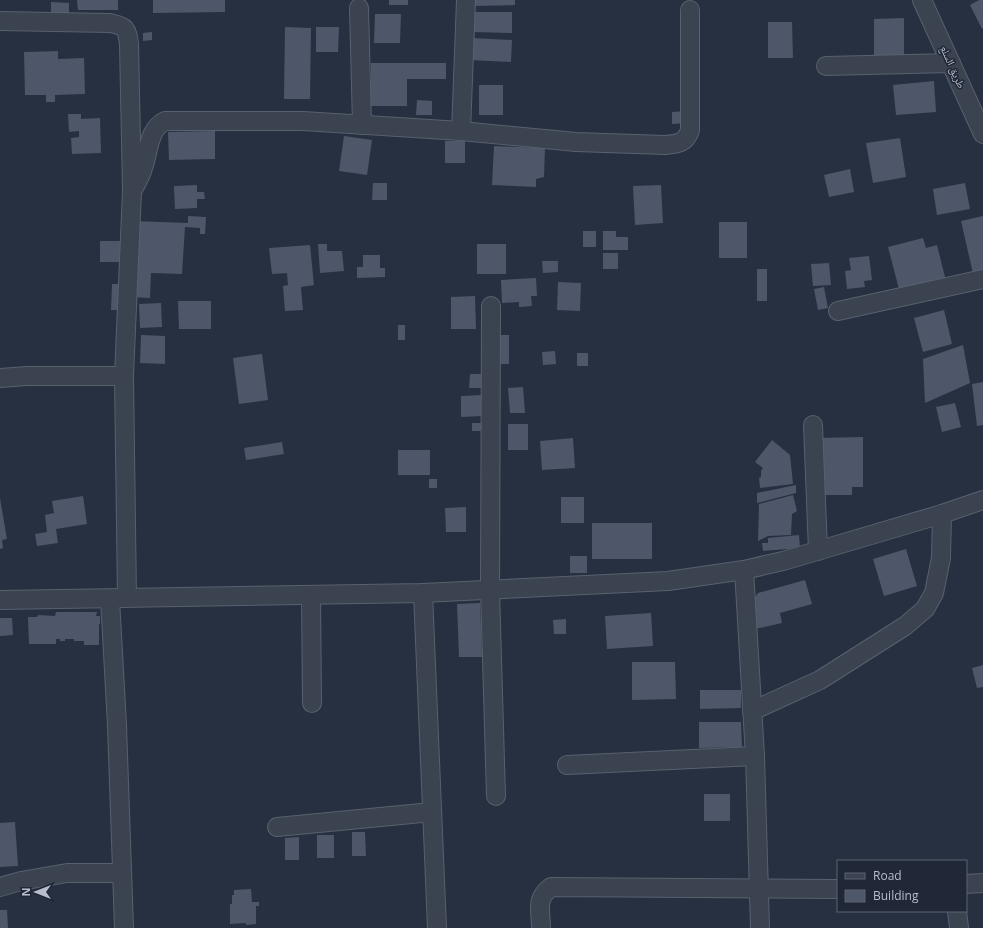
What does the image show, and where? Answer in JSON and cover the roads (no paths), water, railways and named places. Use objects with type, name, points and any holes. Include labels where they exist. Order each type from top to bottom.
[{"type":"street","points":[[461,131],[466,0]]},
{"type":"street","name":"طريق السلع","points":[[922,0],[983,134]]},
{"type":"street","points":[[359,8],[362,125]]},
{"type":"street","points":[[132,191],[143,169],[154,130],[158,124],[165,121],[303,121],[461,131],[576,142],[665,145],[684,141],[688,137],[690,130],[690,10]]},
{"type":"street","points":[[0,21],[110,23],[120,25],[125,28],[129,44],[132,191],[124,376],[117,725],[124,928]]},
{"type":"street","points":[[826,66],[951,63]]},
{"type":"street","points":[[838,311],[983,279]]},
{"type":"street","points":[[491,306],[490,590],[496,796]]},
{"type":"street","points":[[0,378],[27,376],[124,376]]},
{"type":"street","points":[[813,425],[818,551]]},
{"type":"street","points":[[0,600],[423,593],[668,581],[744,570],[783,561],[942,514],[983,500]]},
{"type":"street","points":[[752,710],[820,680],[905,626],[925,609],[934,593],[941,558],[942,514]]},
{"type":"street","points":[[744,570],[755,756],[760,928]]},
{"type":"street","points":[[423,593],[437,928]]},
{"type":"street","points":[[311,595],[312,703]]},
{"type":"street","points":[[567,765],[755,756]]},
{"type":"street","points":[[277,827],[432,812]]},
{"type":"street","points":[[0,887],[21,881],[67,873],[122,873]]},
{"type":"street","points":[[967,884],[983,883]]},
{"type":"street","points":[[541,928],[540,898],[544,892],[551,887],[837,889]]},
{"type":"street","points":[[957,912],[959,928]]}]
